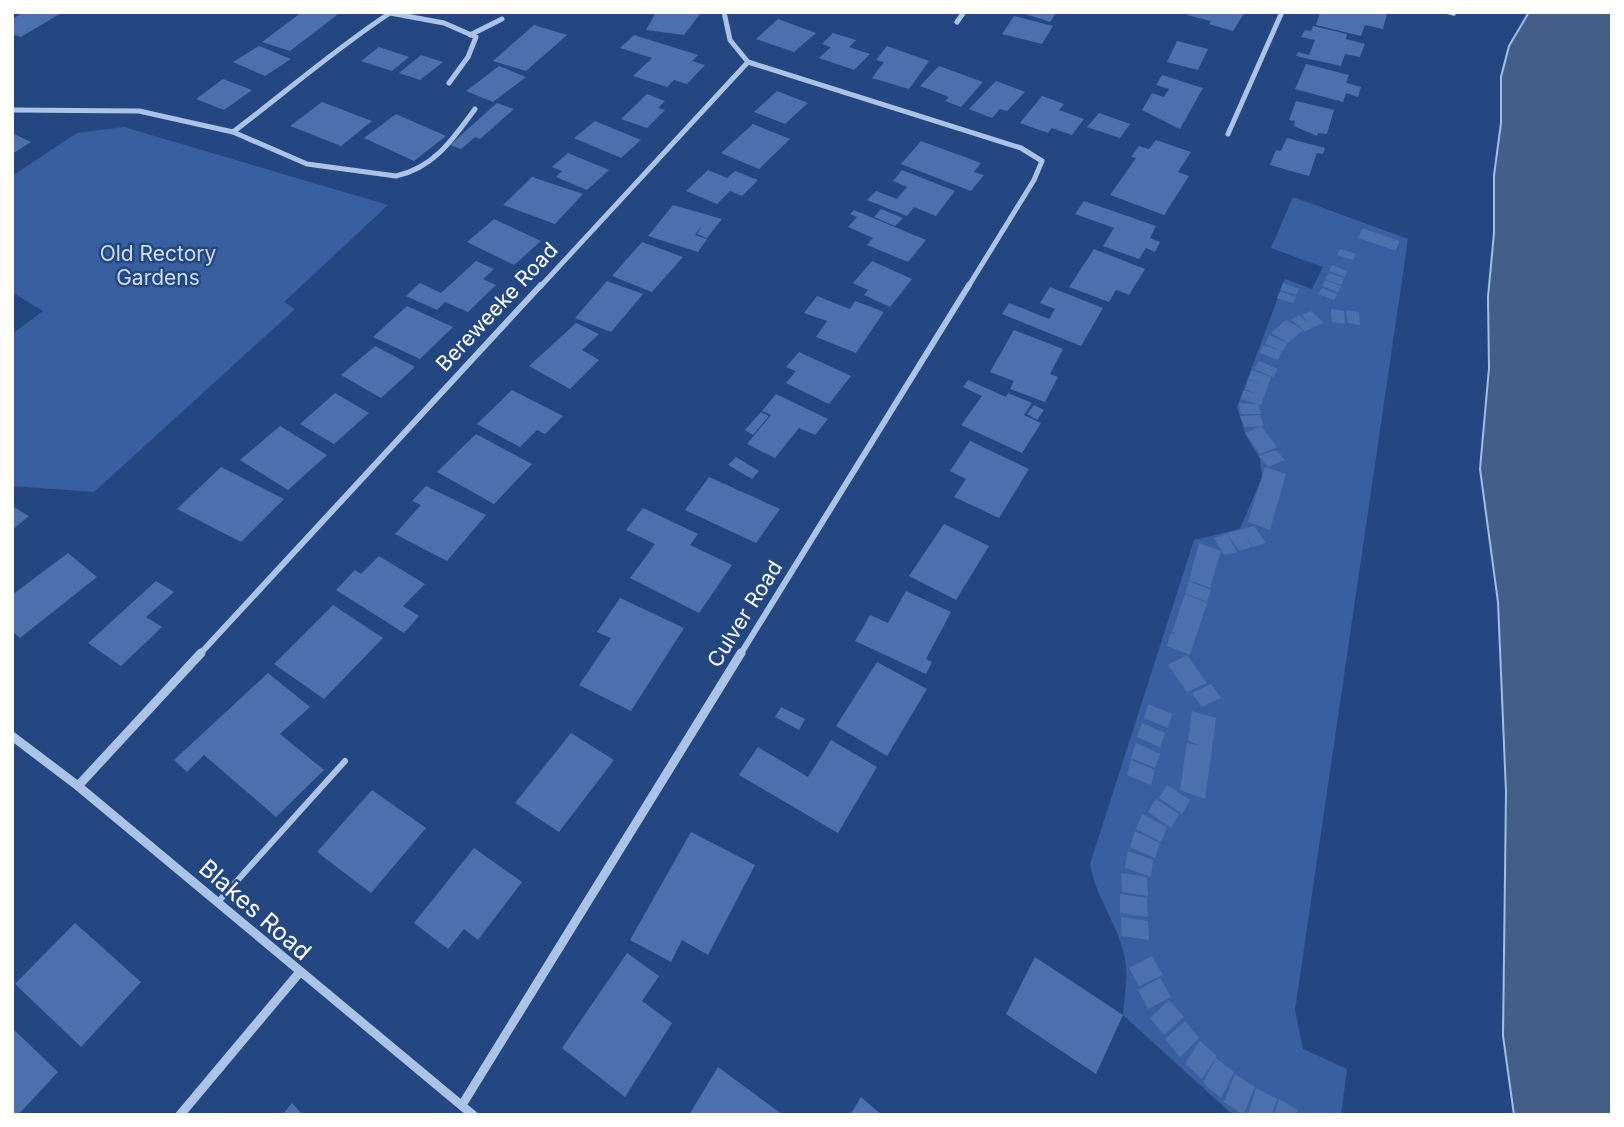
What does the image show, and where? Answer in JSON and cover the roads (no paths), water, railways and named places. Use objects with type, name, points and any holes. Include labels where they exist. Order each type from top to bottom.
[{"type":"street","points":[[233,132],[313,72],[344,43],[390,12],[444,23],[476,37],[468,57],[449,83]]},
{"type":"street","points":[[724,12],[726,36],[732,50],[748,62]]},
{"type":"street","points":[[957,22],[964,12]]},
{"type":"street","points":[[1228,134],[1282,12]]},
{"type":"street","points":[[470,35],[502,19]]},
{"type":"street","name":"Culver Road","points":[[462,1105],[1034,180],[1042,161],[1021,148],[748,62]]},
{"type":"street","name":"Bereweeke Road","points":[[78,786],[748,62]]},
{"type":"street","points":[[12,110],[122,109],[233,132],[307,164],[396,176],[410,175],[434,161],[475,109]]},
{"type":"street","name":"Blakes Road","points":[[12,736],[78,786],[299,973],[473,1115]]},
{"type":"street","points":[[180,1115],[299,973]]},
{"type":"lane","points":[[1446,12],[1454,14]]},
{"type":"lane","points":[[218,902],[345,761]]},
{"type":"park label","name":"Old Rectory Gardens","points":[[158,266]]}]
